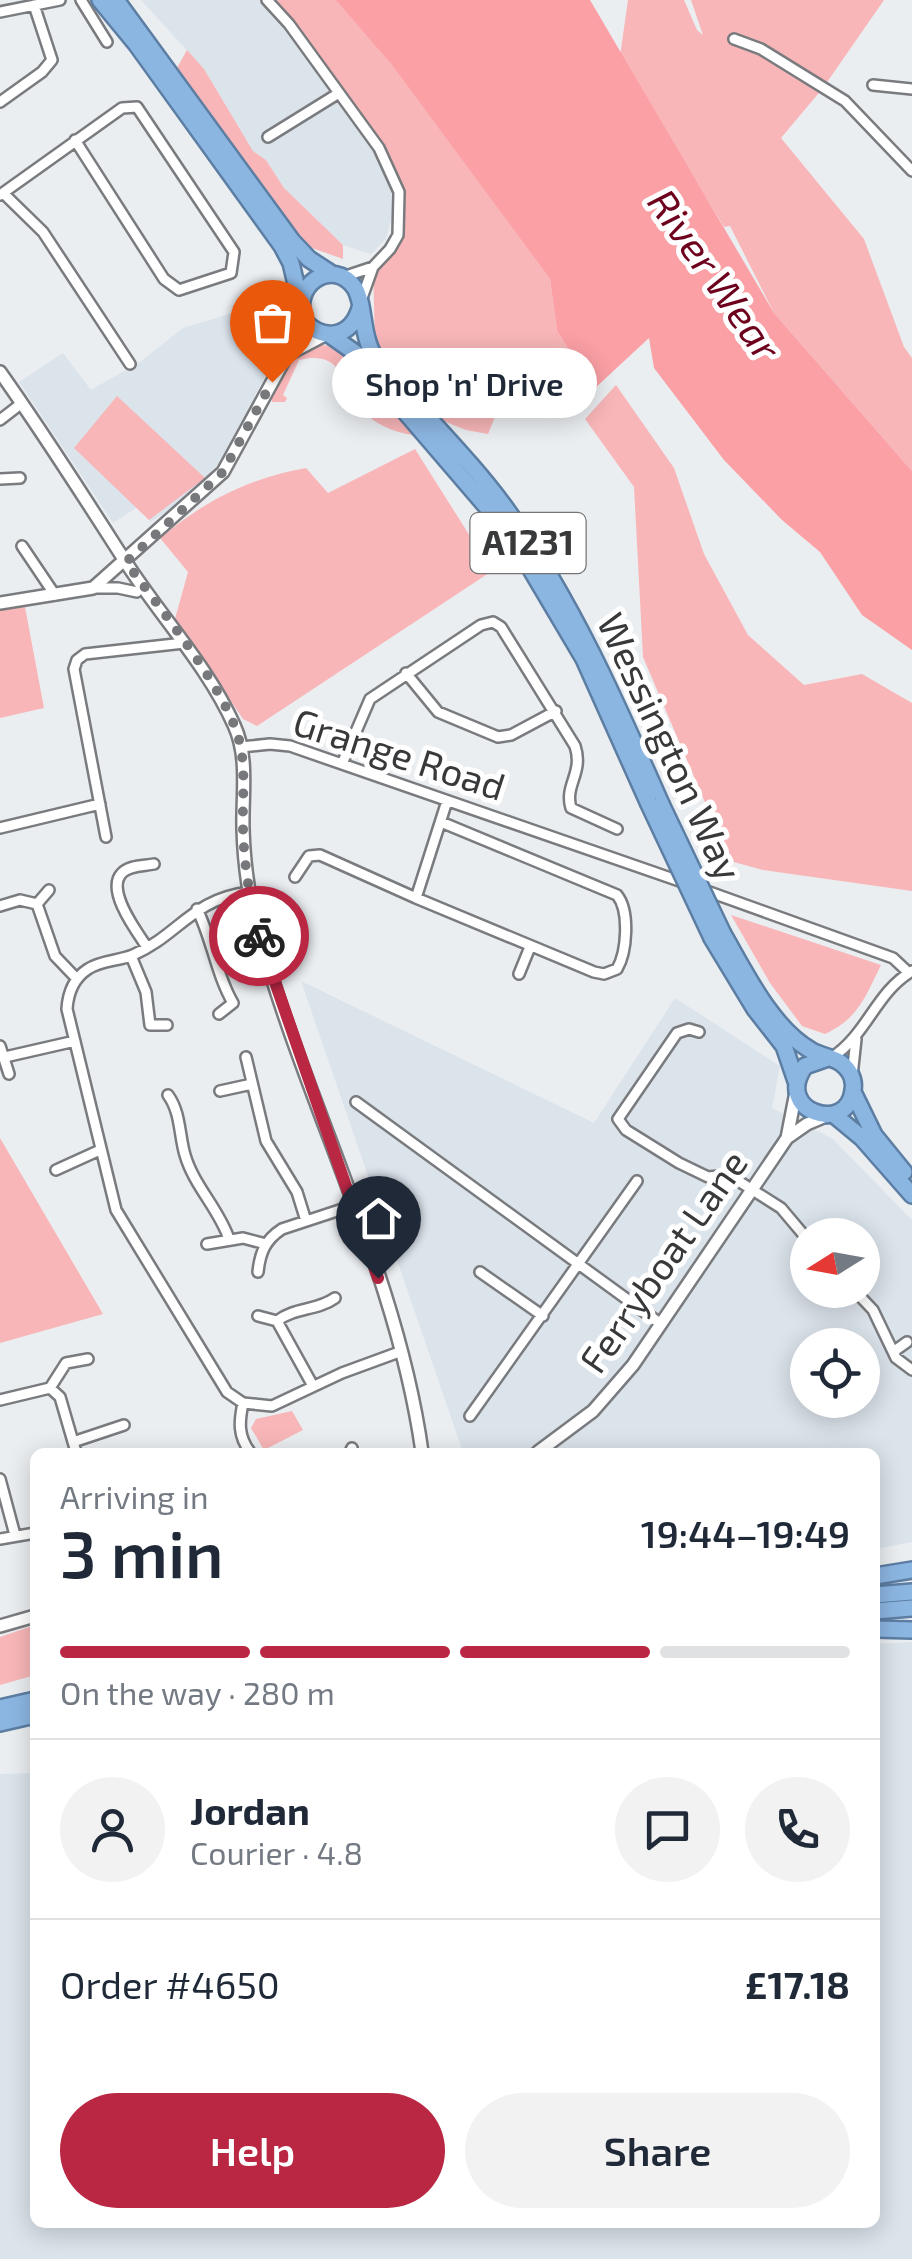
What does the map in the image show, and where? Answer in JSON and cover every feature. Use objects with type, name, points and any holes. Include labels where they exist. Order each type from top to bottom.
[{"type":"highway","points":[[100,0],[282,246],[300,307]]},
{"type":"highway","name":"Wessington Way","points":[[116,0],[292,241],[308,259],[356,290],[364,334],[374,356],[493,492],[531,547],[584,636],[655,803]]},
{"type":"highway","points":[[300,307],[312,281],[322,276],[338,276]]},
{"type":"highway","name":"Wessington Way","points":[[300,307],[310,328],[354,352],[510,534],[584,659],[744,993],[784,1046],[797,1087]]},
{"type":"highway","points":[[327,335],[349,328],[360,307]]},
{"type":"highway","name":"Wessington Way","points":[[718,936],[782,1025],[812,1051],[848,1069],[874,1135],[912,1180]]},
{"type":"highway","points":[[829,1058],[806,1066],[797,1087],[806,1108],[832,1114],[848,1103],[853,1084]]},
{"type":"highway","points":[[832,1114],[862,1138],[912,1195]]},
{"type":"highway","points":[[880,1575],[912,1570]]},
{"type":"highway","points":[[880,1595],[912,1592]]},
{"type":"highway","points":[[880,1611],[912,1608]]},
{"type":"highway","points":[[880,1628],[912,1630]]},
{"type":"highway","points":[[0,1708],[30,1701]]},
{"type":"highway","points":[[0,1723],[30,1716]]},
{"type":"street","points":[[0,12],[60,0]]},
{"type":"street","points":[[81,0],[107,42]]},
{"type":"street","points":[[269,1],[379,148],[400,192],[398,235],[373,267],[360,307]]},
{"type":"street","points":[[0,102],[42,72],[52,60],[34,5]]},
{"type":"street","points":[[734,39],[761,49],[845,101],[911,167]]},
{"type":"street","points":[[873,85],[912,89]]},
{"type":"street","points":[[268,137],[339,93]]},
{"type":"street","points":[[75,140],[164,279],[179,290],[231,273],[234,252],[137,108],[122,108],[75,140],[1,194],[42,232],[130,364]]},
{"type":"street","points":[[338,276],[373,267]]},
{"type":"street","points":[[93,588],[223,472],[287,355],[300,307]]},
{"type":"street","points":[[287,355],[327,335]]},
{"type":"street","name":"Grange Road","points":[[0,372],[184,643],[227,710],[241,747],[290,746],[733,900],[892,958],[910,972]]},
{"type":"street","points":[[0,420],[22,403]]},
{"type":"street","points":[[0,479],[20,478]]},
{"type":"street","points":[[22,546],[54,596]]},
{"type":"street","points":[[0,602],[93,588],[137,592]]},
{"type":"street","points":[[342,764],[365,706],[376,694],[481,624],[493,622],[501,627],[556,710],[579,758],[580,768],[568,795],[571,808],[617,829]]},
{"type":"street","points":[[106,837],[74,669],[77,660],[86,654],[184,643]]},
{"type":"street","points":[[406,674],[438,712],[498,736],[511,735],[556,710]]},
{"type":"street","points":[[241,747],[242,831],[249,892],[267,962],[355,1205],[402,1351],[421,1448]]},
{"type":"street","points":[[416,898],[448,801]]},
{"type":"street","points":[[0,828],[100,804]]},
{"type":"street","points":[[483,837],[494,817]]},
{"type":"street","points":[[296,877],[309,856],[320,854],[594,972],[611,972],[621,964],[622,901],[603,887],[441,822]]},
{"type":"street","points":[[119,875],[131,868],[154,864]]},
{"type":"street","points":[[109,867],[119,875],[120,899],[147,948]]},
{"type":"street","points":[[38,904],[49,890]]},
{"type":"street","points":[[249,892],[197,909],[147,948],[97,965],[77,979],[70,990],[67,1009],[116,1210],[220,1384],[243,1403],[272,1406],[402,1351]]},
{"type":"street","points":[[0,906],[20,900],[38,904]]},
{"type":"street","points":[[38,904],[55,956],[77,979]]},
{"type":"street","points":[[197,909],[233,1003],[219,1014]]},
{"type":"street","points":[[520,974],[530,947]]},
{"type":"street","points":[[132,956],[146,992],[150,1026],[167,1025]]},
{"type":"street","points":[[829,1058],[856,1038],[886,994],[910,972]]},
{"type":"street","points":[[699,1032],[677,1032],[618,1118],[626,1130],[680,1163],[708,1177],[730,1175],[781,1208],[790,1219]]},
{"type":"street","points":[[853,1084],[856,1038]]},
{"type":"street","points":[[5,1057],[75,1042]]},
{"type":"street","points":[[0,1046],[9,1074]]},
{"type":"street","points":[[246,1057],[266,1142],[296,1192],[306,1221]]},
{"type":"street","points":[[220,1091],[252,1084]]},
{"type":"street","name":"Ferryboat Lane","points":[[544,1448],[593,1412],[633,1365],[786,1138],[797,1087]]},
{"type":"street","points":[[188,1098],[172,1100],[184,1154],[228,1239]]},
{"type":"street","points":[[356,1102],[661,1324]]},
{"type":"street","name":"Ferryboat Lane","points":[[786,1138],[832,1114]]},
{"type":"street","points":[[56,1170],[100,1150]]},
{"type":"street","points":[[470,1416],[636,1181]]},
{"type":"street","points":[[258,1272],[266,1244],[282,1229],[355,1205]]},
{"type":"street","points":[[207,1244],[243,1238],[266,1244]]},
{"type":"street","points":[[480,1272],[543,1316]]},
{"type":"street","points":[[258,1316],[277,1321],[299,1308],[324,1306],[335,1298]]},
{"type":"street","points":[[324,1306],[329,1318]]},
{"type":"street","points":[[871,1308],[893,1352],[912,1370]]},
{"type":"street","points":[[277,1321],[312,1386]]},
{"type":"street","points":[[893,1352],[907,1342]]},
{"type":"street","points":[[0,1400],[50,1388],[66,1363],[88,1359]]},
{"type":"street","points":[[50,1388],[60,1396],[75,1447],[124,1425]]},
{"type":"street","points":[[243,1403],[240,1427],[248,1448]]},
{"type":"street","points":[[0,1478],[15,1535]]},
{"type":"street","points":[[0,1539],[30,1534]]},
{"type":"street","points":[[0,1626],[30,1617]]},
{"type":"shaded area","points":[[141,0],[314,0],[391,193],[392,217],[386,239],[371,254],[343,245],[284,188],[266,160],[253,151],[204,69]]},
{"type":"shaded area","points":[[272,0],[346,0],[550,279],[557,331],[594,389],[495,348],[501,402],[488,434],[466,430],[441,420],[375,342],[373,267],[398,235],[394,176]]},
{"type":"shaded area","points":[[628,0],[684,0],[703,35],[691,0],[884,0],[823,88],[781,138],[864,239],[904,347],[912,358],[912,471],[774,313],[730,226],[724,227],[620,56]]},
{"type":"shaded area","points":[[187,50],[204,69],[253,151],[266,160],[284,188],[343,245],[343,259],[292,241],[173,75]]},
{"type":"shaded area","points":[[276,300],[279,338],[262,382],[220,462],[183,500],[151,522],[139,506],[113,523],[19,382],[63,353],[91,390],[140,362],[183,328]]},
{"type":"shaded area","points":[[319,345],[335,346],[350,357],[418,435],[391,430],[367,415],[342,374],[327,360],[299,360],[283,395],[287,398],[285,402],[272,402],[275,387],[289,365]]},
{"type":"shaded area","points":[[616,385],[674,468],[704,554],[748,635],[804,685],[862,674],[912,703],[912,891],[763,870],[730,861],[643,657],[634,487],[585,419]]},
{"type":"shaded area","points":[[117,396],[205,478],[149,520],[74,448]]},
{"type":"shaded area","points":[[415,449],[492,571],[257,726],[243,719],[175,619],[188,572],[160,538],[211,502],[265,478],[306,468],[328,493]]},
{"type":"shaded area","points":[[25,607],[44,708],[0,718],[0,609]]},
{"type":"shaded area","points":[[731,915],[881,965],[853,1014],[825,1034],[802,1026],[770,983]]},
{"type":"shaded area","points":[[301,981],[594,1123],[675,998],[780,1066],[772,1108],[833,1139],[912,1220],[912,1542],[880,1548],[880,1448],[462,1448]]},
{"type":"shaded area","points":[[0,1138],[103,1314],[0,1343]]},
{"type":"shaded area","points":[[292,1411],[303,1430],[263,1448],[251,1428],[256,1419]]},
{"type":"shaded area","points":[[30,1627],[30,1676],[0,1685],[0,1637]]},
{"type":"shaded area","points":[[912,1642],[912,2259],[0,2259],[0,1774],[30,1773],[30,2228],[880,2228],[880,1644]]},
{"type":"water","name":"River Wear","points":[[336,0],[590,0],[774,313],[912,471],[912,650],[862,615],[820,552],[782,520],[724,460],[654,368],[649,338],[594,389],[557,331],[550,279],[393,66]]},
{"type":"way so far","points":[[259,936],[242,831],[243,766],[236,729],[159,605],[126,562],[223,472],[272,382]]},
{"type":"place","name":"Shop 'n' Drive","points":[[272,382]]},
{"type":"route","points":[[259,936],[378,1278]]}]
